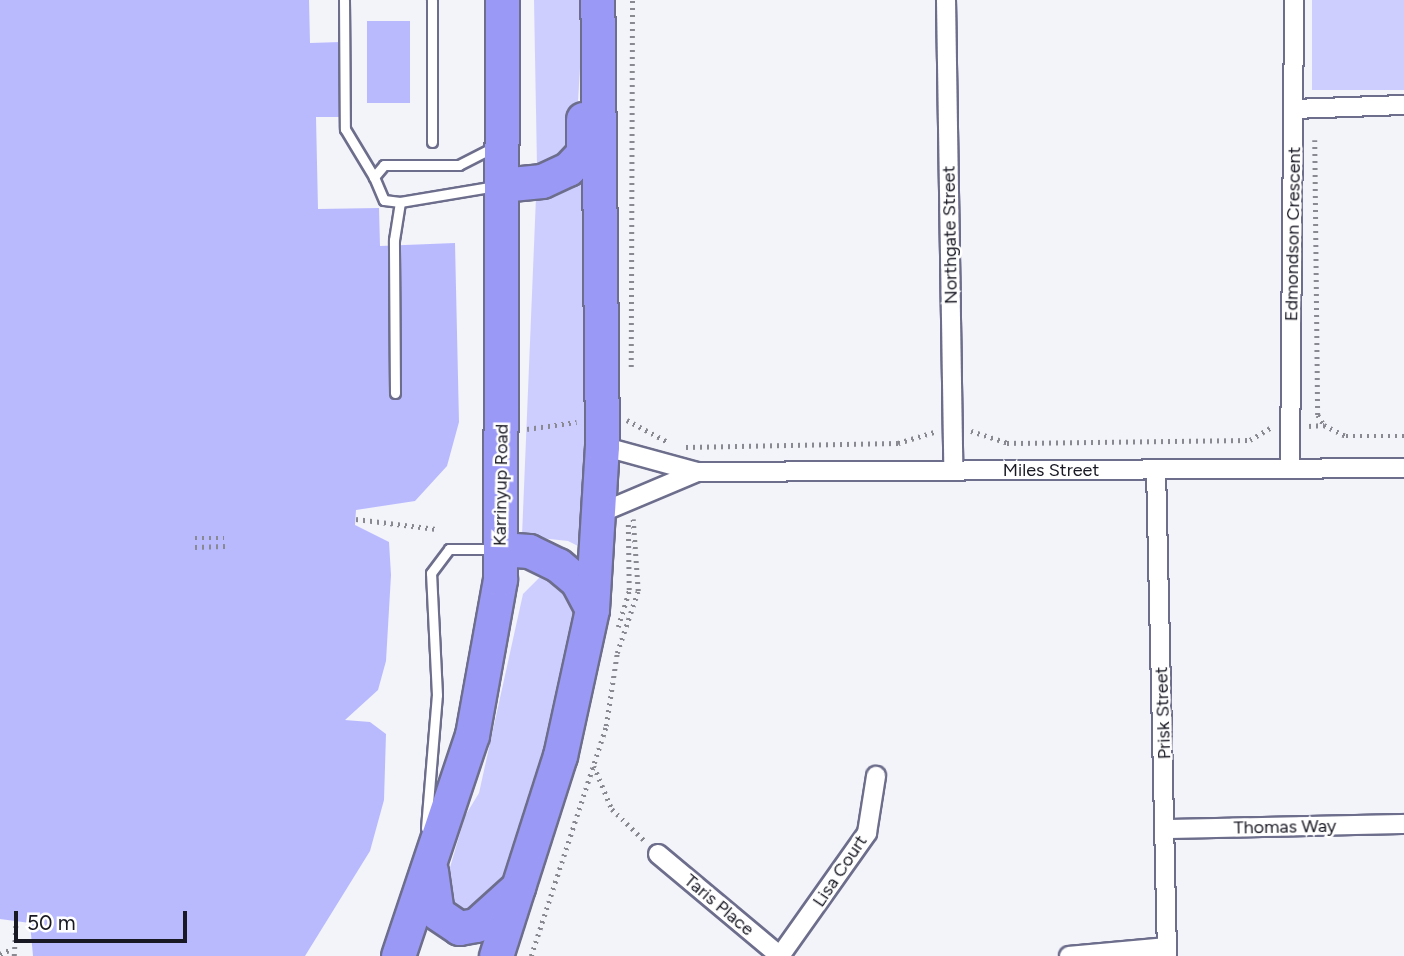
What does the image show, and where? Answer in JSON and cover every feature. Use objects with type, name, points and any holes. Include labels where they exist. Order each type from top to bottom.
[{"type":"highway","name":"Karrinyup Road","points":[[398,956],[472,735],[500,579],[502,430],[499,144],[502,0]]},
{"type":"highway","points":[[501,185],[542,181],[568,169],[583,153],[585,27],[597,4]]},
{"type":"highway","points":[[496,956],[561,756],[593,609],[600,513],[612,429],[597,4]]},
{"type":"highway","points":[[500,550],[529,551],[558,565],[577,581],[593,609]]},
{"type":"highway","points":[[434,849],[433,902],[451,926],[476,925],[518,887]]},
{"type":"street","name":"Northgate Street","points":[[946,0],[953,471]]},
{"type":"street","name":"Edmondson Crescent","points":[[1290,468],[1294,0]]},
{"type":"street","points":[[1294,109],[1404,105]]},
{"type":"street","name":"Miles Street","points":[[612,429],[697,472]]},
{"type":"street","name":"Miles Street","points":[[600,513],[697,472],[1404,468]]},
{"type":"street","name":"Prisk Street","points":[[1156,470],[1167,829],[1167,951]]},
{"type":"street","name":"Lisa Court","points":[[780,956],[867,833],[876,776]]},
{"type":"street","name":"Thomas Way","points":[[1167,829],[1404,824]]},
{"type":"street","name":"Taris Place","points":[[658,854],[780,956]]},
{"type":"street","points":[[1069,956],[1167,951]]},
{"type":"lane","points":[[344,0],[345,129],[374,177],[384,200],[400,202],[501,185]]},
{"type":"lane","points":[[432,0],[432,142]]},
{"type":"lane","points":[[374,177],[384,165],[396,163],[459,165],[499,144]]},
{"type":"lane","points":[[395,393],[394,240],[400,202]]},
{"type":"lane","points":[[434,849],[426,829],[437,695],[431,573],[449,549],[500,550]]},
{"type":"path","points":[[631,382],[632,0]]},
{"type":"path","points":[[1315,108],[1318,415],[1324,425]]},
{"type":"path","points":[[502,430],[612,429],[677,447],[898,443],[925,432],[975,431],[1007,443],[1250,440],[1271,428],[1324,425],[1346,436],[1404,436]]},
{"type":"path","points":[[530,956],[594,766],[617,653],[638,591],[631,500]]},
{"type":"path","points":[[356,519],[436,529]]},
{"type":"path","points":[[194,538],[225,538]]},
{"type":"path","points":[[195,547],[225,546]]},
{"type":"path","points":[[594,766],[612,809],[658,854]]},
{"type":"path","points":[[15,956],[12,949],[16,922]]},
{"type":"path","points":[[0,954],[12,949]]},
{"type":"shaded area","points":[[534,0],[584,0],[575,152],[537,166]]},
{"type":"shaded area","points":[[1312,0],[1404,0],[1404,90],[1312,90]]},
{"type":"shaded area","points":[[588,175],[586,550],[568,541],[522,536],[536,197]]},
{"type":"shaded area","points":[[543,574],[577,601],[562,708],[508,879],[475,910],[453,906],[444,888],[465,816],[479,793],[523,594]]},
{"type":"building","points":[[0,0],[309,0],[310,43],[341,42],[341,117],[316,117],[318,209],[379,208],[380,246],[455,243],[459,422],[447,466],[415,501],[356,510],[355,525],[389,542],[391,575],[386,661],[378,690],[345,720],[370,722],[386,734],[384,800],[370,851],[305,956],[33,956],[30,923],[0,919]]},
{"type":"building","points":[[367,21],[410,21],[410,103],[367,103]]}]
